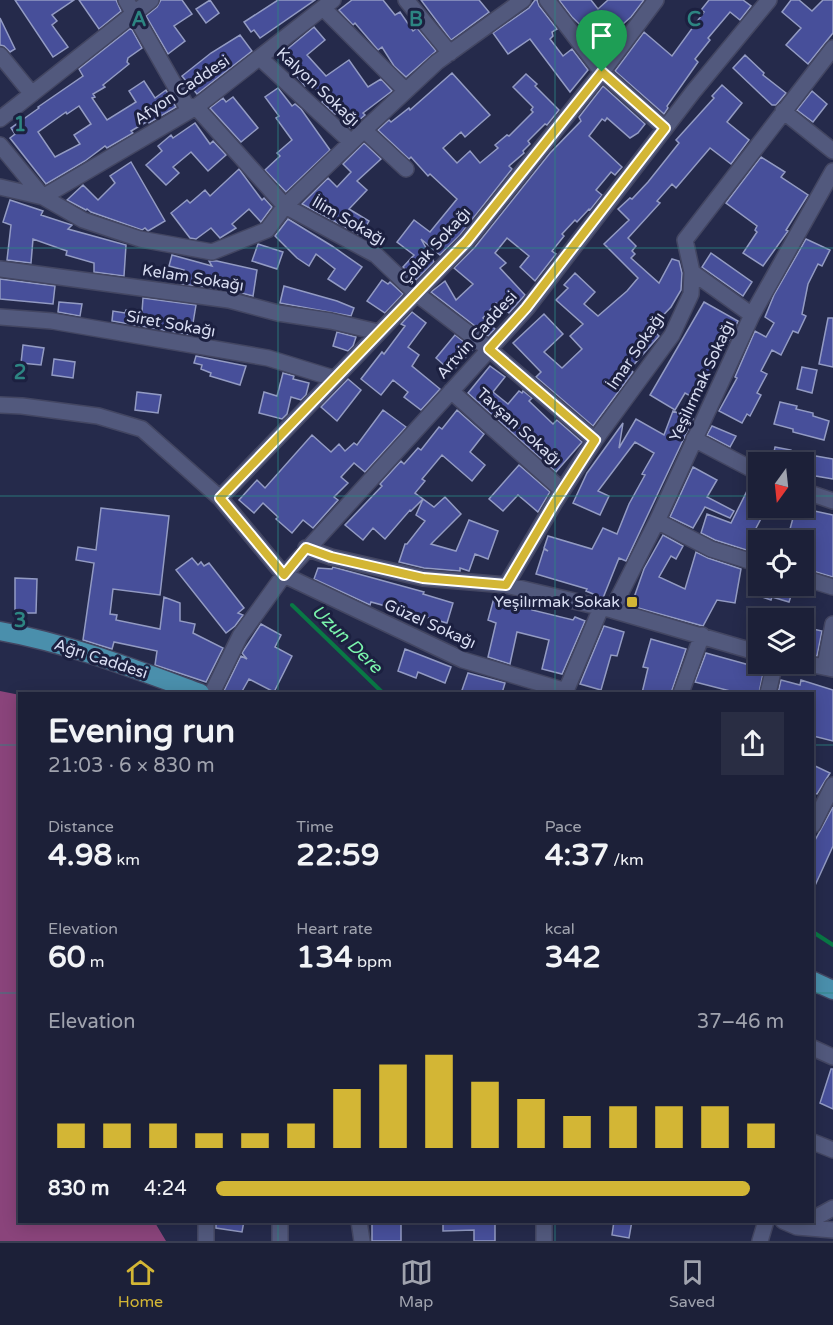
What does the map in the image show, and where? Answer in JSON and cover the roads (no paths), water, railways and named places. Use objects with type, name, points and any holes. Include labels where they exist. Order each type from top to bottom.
[{"type":"main road","name":"Ağrı Caddesi","points":[[0,631],[117,663],[197,692]]},
{"type":"main road","points":[[814,981],[833,990]]},
{"type":"street","points":[[0,119],[32,94],[130,6],[151,0]]},
{"type":"street","points":[[406,0],[450,53]]},
{"type":"street","points":[[0,145],[43,197],[83,220],[140,239],[212,252],[267,230],[285,206],[363,129],[437,62],[523,0]]},
{"type":"street","points":[[547,0],[602,72],[665,128]]},
{"type":"street","name":"Çolak Sokağı","points":[[220,498],[467,241],[602,72],[656,0]]},
{"type":"street","name":"Artvin Caddesi","points":[[212,692],[240,636],[284,575],[306,548],[526,308],[665,128],[769,0]]},
{"type":"street","points":[[328,4],[406,91]]},
{"type":"street","name":"Afyon Caddesi","points":[[43,197],[196,107],[328,4]]},
{"type":"street","name":"İlim Sokağı","points":[[130,6],[186,105],[196,107],[285,206],[376,255],[417,294],[489,349],[595,440]]},
{"type":"street","name":"İmar Sokağı","points":[[506,585],[562,490],[595,440],[672,335],[691,294],[692,272],[686,240],[833,48]]},
{"type":"street","points":[[0,56],[32,94]]},
{"type":"street","name":"Kalyon Sokağı","points":[[260,58],[351,142]]},
{"type":"street","points":[[783,111],[833,152]]},
{"type":"street","points":[[363,129],[406,169]]},
{"type":"street","name":"Yeşilırmak Sokağı","points":[[566,692],[606,609],[657,521],[752,315],[833,171]]},
{"type":"street","points":[[0,190],[43,197]]},
{"type":"street","name":"Kelam Sokağı","points":[[0,269],[229,300],[278,313],[332,321],[378,332]]},
{"type":"street","points":[[692,272],[752,315]]},
{"type":"street","name":"Siret Sokağı","points":[[0,317],[52,321],[268,358],[333,378]]},
{"type":"street","name":"Tavşan Sokağı","points":[[451,391],[562,490]]},
{"type":"street","points":[[0,405],[98,416],[142,429],[220,498],[284,575]]},
{"type":"street","points":[[694,439],[748,467]]},
{"type":"street","points":[[814,494],[833,501]]},
{"type":"street","points":[[657,521],[711,549],[748,561]]},
{"type":"street","points":[[306,548],[331,557],[423,578],[506,585],[606,609],[748,650]]},
{"type":"street","name":"Güzel Sokağı","points":[[284,575],[462,660],[566,692]]},
{"type":"street","points":[[814,581],[833,587]]},
{"type":"street","points":[[814,665],[829,668],[833,624]]},
{"type":"street","points":[[681,692],[702,635]]},
{"type":"street","points":[[768,692],[772,674]]},
{"type":"street","points":[[814,821],[819,800],[833,785]]},
{"type":"street","points":[[814,1048],[833,1057]]},
{"type":"street","points":[[814,1142],[833,1150]]},
{"type":"street","points":[[814,1218],[833,1208]]},
{"type":"street","points":[[206,1223],[206,1241]]},
{"type":"street","points":[[280,1223],[280,1241]]},
{"type":"street","points":[[359,1223],[362,1241]]},
{"type":"street","points":[[544,1223],[544,1241]]},
{"type":"street","points":[[760,1241],[765,1223]]},
{"type":"street","points":[[810,1223],[833,1230]]},
{"type":"waterway","name":"Uzun Dere","points":[[292,605],[382,692]]},
{"type":"waterway","name":"Uzun Dere","points":[[814,933],[833,945]]},
{"type":"place","name":"Yeşilırmak Sokak","points":[[632,602]]}]
